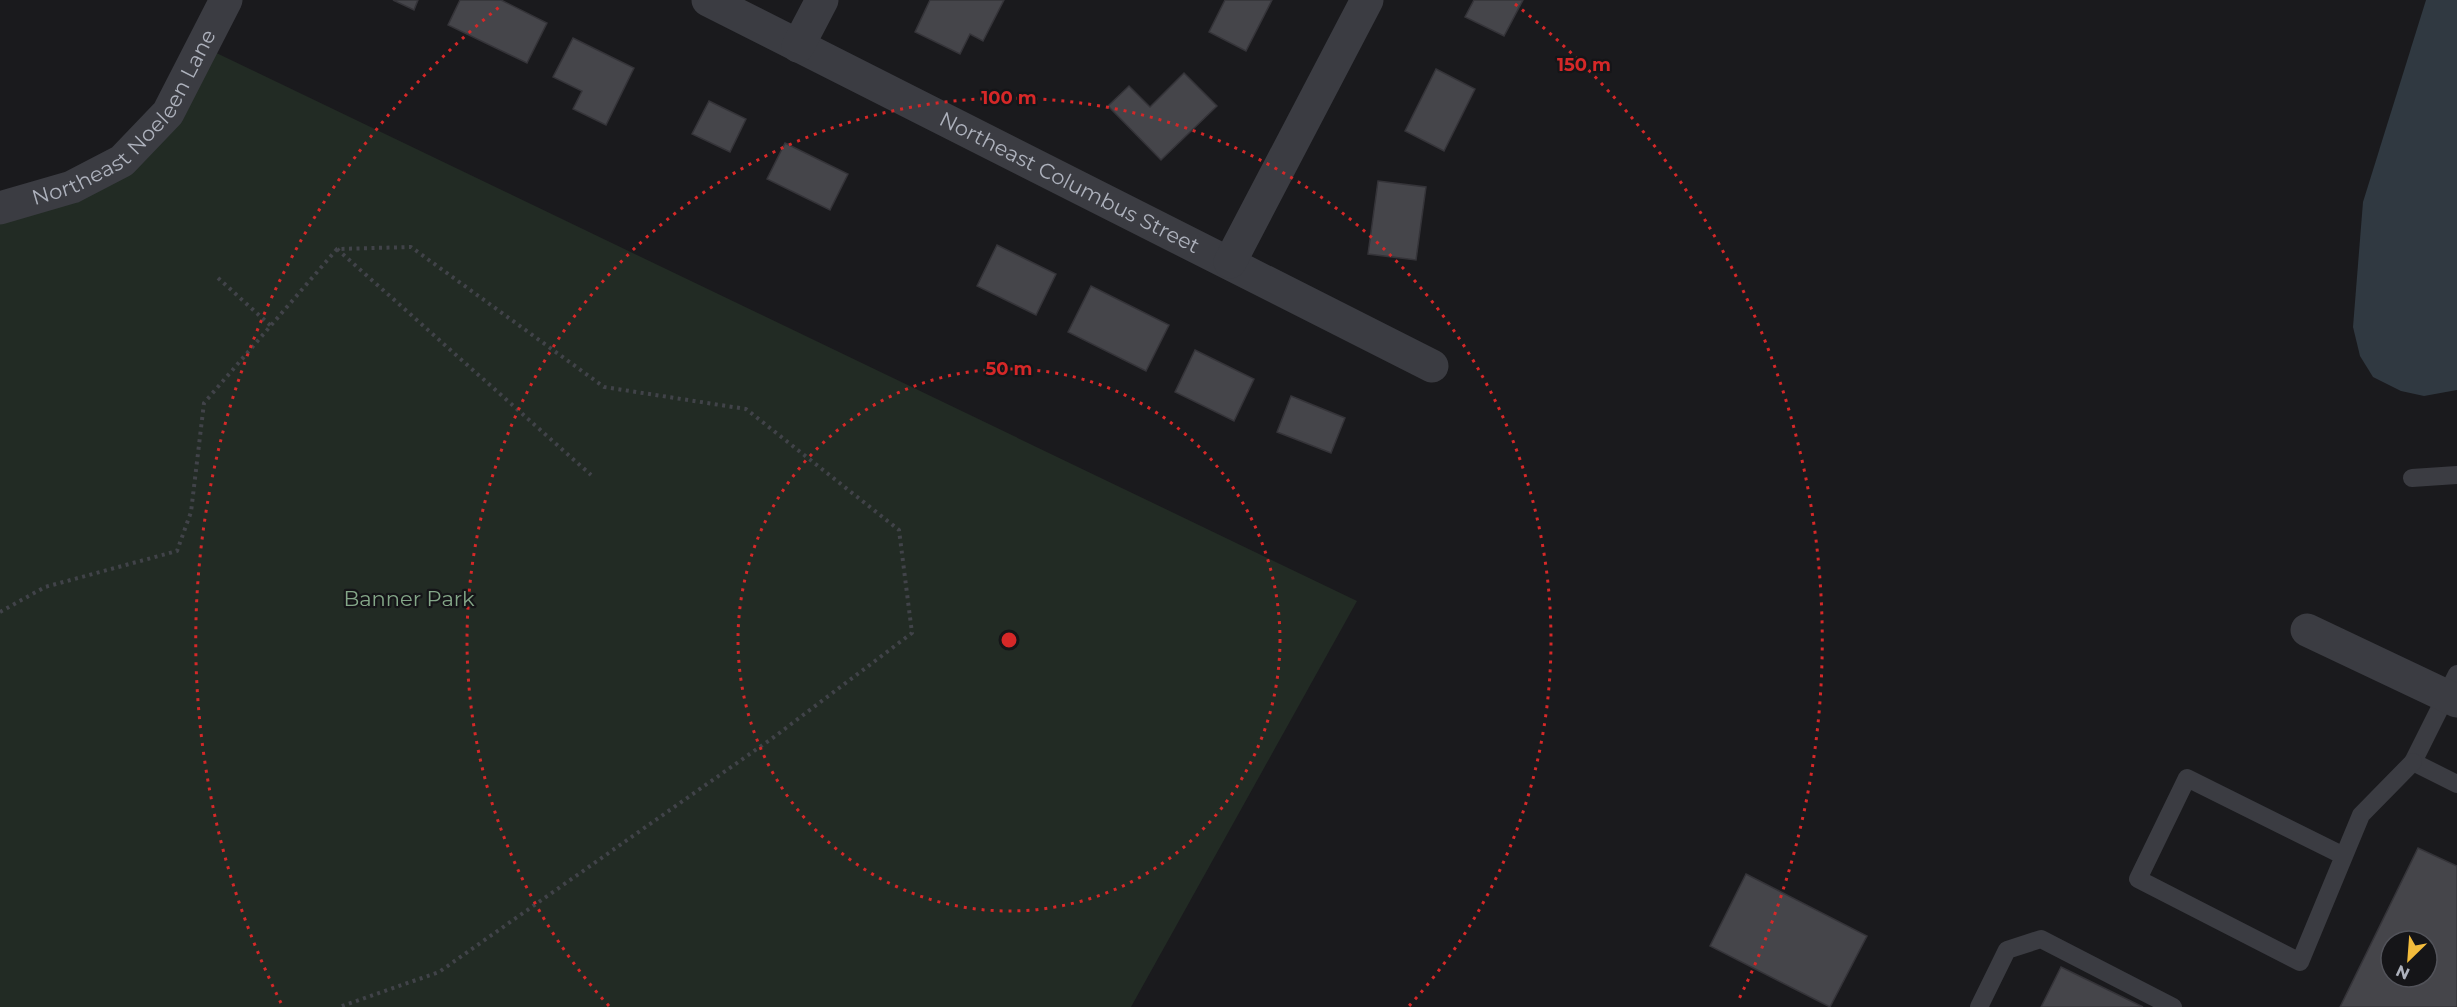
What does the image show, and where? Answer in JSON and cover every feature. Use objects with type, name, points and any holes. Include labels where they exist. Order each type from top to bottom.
[{"type":"street","name":"Northeast Noeleen Lane","points":[[0,208],[72,187],[122,161],[168,113],[226,0]]},
{"type":"street","name":"Northeast Columbus Street","points":[[708,0],[1432,366]]},
{"type":"street","points":[[798,46],[822,0]]},
{"type":"street","points":[[1230,262],[1367,0]]},
{"type":"street","points":[[2307,630],[2454,690]]},
{"type":"lane","points":[[2412,478],[2456,479]]},
{"type":"lane","points":[[2344,856],[2187,778],[2138,879],[2301,962],[2361,815],[2413,762],[2454,690]]},
{"type":"lane","points":[[2413,762],[2457,784]]},
{"type":"lane","points":[[1979,1007],[2007,950],[2041,939],[2173,1007]]},
{"type":"path","points":[[0,612],[45,587],[177,550],[191,512],[204,403],[337,249],[411,247],[604,387],[746,409],[899,530],[912,633],[774,738],[439,972],[339,1007]]},
{"type":"path","points":[[337,249],[591,475]]},
{"type":"path","points":[[218,278],[271,326]]},
{"type":"green space","name":"Banner Park","points":[[204,47],[1357,601],[1131,1007],[0,1007],[0,212],[122,161]]},
{"type":"shaded area","points":[[2426,0],[2457,0],[2457,390],[2424,396],[2401,391],[2373,377],[2360,356],[2353,327],[2363,202]]},
{"type":"building","points":[[393,0],[418,0],[414,10]]},
{"type":"building","points":[[460,0],[501,0],[547,23],[527,63],[448,25]]},
{"type":"building","points":[[930,0],[1004,0],[983,41],[970,34],[960,54],[915,32]]},
{"type":"building","points":[[1225,0],[1272,0],[1246,51],[1209,32]]},
{"type":"building","points":[[1474,0],[1523,0],[1504,36],[1465,17]]},
{"type":"building","points":[[573,38],[634,68],[606,125],[573,109],[582,91],[553,77]]},
{"type":"building","points":[[1436,69],[1475,89],[1444,151],[1405,131]]},
{"type":"building","points":[[1184,73],[1217,106],[1161,160],[1108,106],[1129,86],[1150,107]]},
{"type":"building","points":[[709,101],[746,119],[730,152],[692,134]]},
{"type":"building","points":[[785,143],[848,174],[830,210],[767,179]]},
{"type":"building","points":[[1378,181],[1426,187],[1416,260],[1368,254]]},
{"type":"building","points":[[997,245],[1056,274],[1036,315],[977,286]]},
{"type":"building","points":[[1091,286],[1169,325],[1146,371],[1068,332]]},
{"type":"building","points":[[1195,350],[1254,379],[1234,421],[1175,392]]},
{"type":"building","points":[[1291,396],[1345,418],[1331,453],[1277,432]]},
{"type":"building","points":[[2418,848],[2457,866],[2457,1007],[2340,1007]]},
{"type":"building","points":[[1746,874],[1867,936],[1830,1007],[1710,946]]},
{"type":"building","points":[[2061,967],[2143,1007],[2041,1007]]}]
